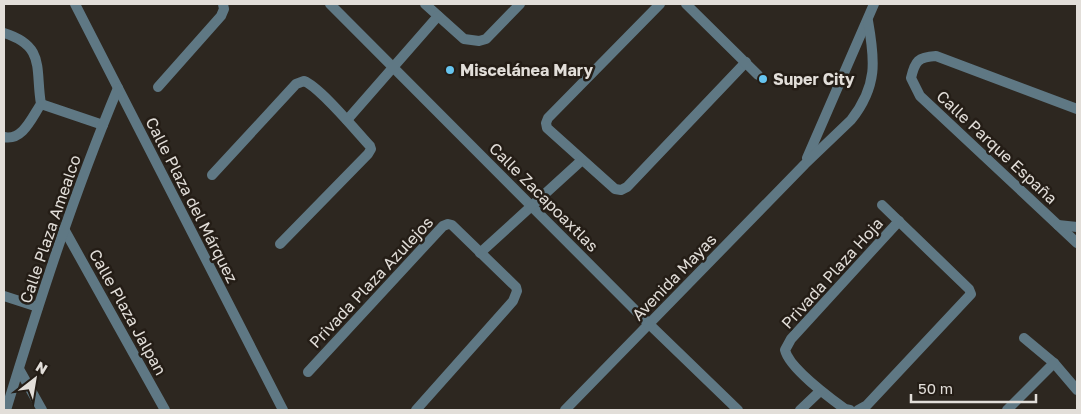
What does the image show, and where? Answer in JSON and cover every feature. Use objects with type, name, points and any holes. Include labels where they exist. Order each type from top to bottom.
[{"type":"street","name":"Calle Plaza del Márquez","points":[[75,4],[283,410]]},
{"type":"street","points":[[158,87],[221,16],[224,9],[222,4]]},
{"type":"street","name":"Calle Zacapoaxtlas","points":[[330,4],[649,324],[738,410]]},
{"type":"street","points":[[425,4],[464,39],[478,41],[486,39],[520,4]]},
{"type":"street","points":[[660,4],[548,118],[546,123],[547,128],[615,189],[627,188],[746,62]]},
{"type":"street","points":[[686,4],[758,75]]},
{"type":"street","name":"Avenida Mayas","points":[[805,164],[874,4]]},
{"type":"street","points":[[346,120],[438,16]]},
{"type":"street","name":"Avenida Mayas","points":[[565,410],[805,164],[851,120],[864,101],[874,69],[874,52],[868,20]]},
{"type":"street","points":[[4,33],[23,40],[35,56],[39,67],[38,86],[41,104],[21,133],[16,137],[4,137]]},
{"type":"street","name":"Calle Parque España","points":[[1077,109],[936,56],[924,56],[914,64],[911,78],[920,96],[1077,244]]},
{"type":"street","points":[[212,175],[300,82],[304,81],[313,86],[370,146],[369,152],[280,244]]},
{"type":"street","name":"Calle Plaza Amealco","points":[[6,410],[64,229],[118,88]]},
{"type":"street","points":[[41,104],[103,125]]},
{"type":"street","points":[[480,253],[582,160]]},
{"type":"street","name":"Privada Plaza Hoja","points":[[858,410],[867,405],[971,294],[882,205]]},
{"type":"street","name":"Privada Plaza Hoja","points":[[850,410],[845,409],[820,391],[789,359],[786,350],[788,344],[899,221]]},
{"type":"street","name":"Privada Plaza Azulejos","points":[[308,372],[448,224],[455,227],[516,287],[517,294],[416,410]]},
{"type":"street","points":[[1058,225],[1077,227]]},
{"type":"street","name":"Calle Plaza Jalpan","points":[[64,229],[164,410]]},
{"type":"street","points":[[4,296],[38,307]]},
{"type":"street","points":[[1024,338],[1054,362],[1077,390]]},
{"type":"street","points":[[1007,410],[1054,362]]},
{"type":"street","points":[[19,369],[42,410]]},
{"type":"street","points":[[800,410],[820,391]]},
{"type":"place","name":"Miscelánea Mary","points":[[450,70]]},
{"type":"place","name":"Super City","points":[[763,79]]}]
